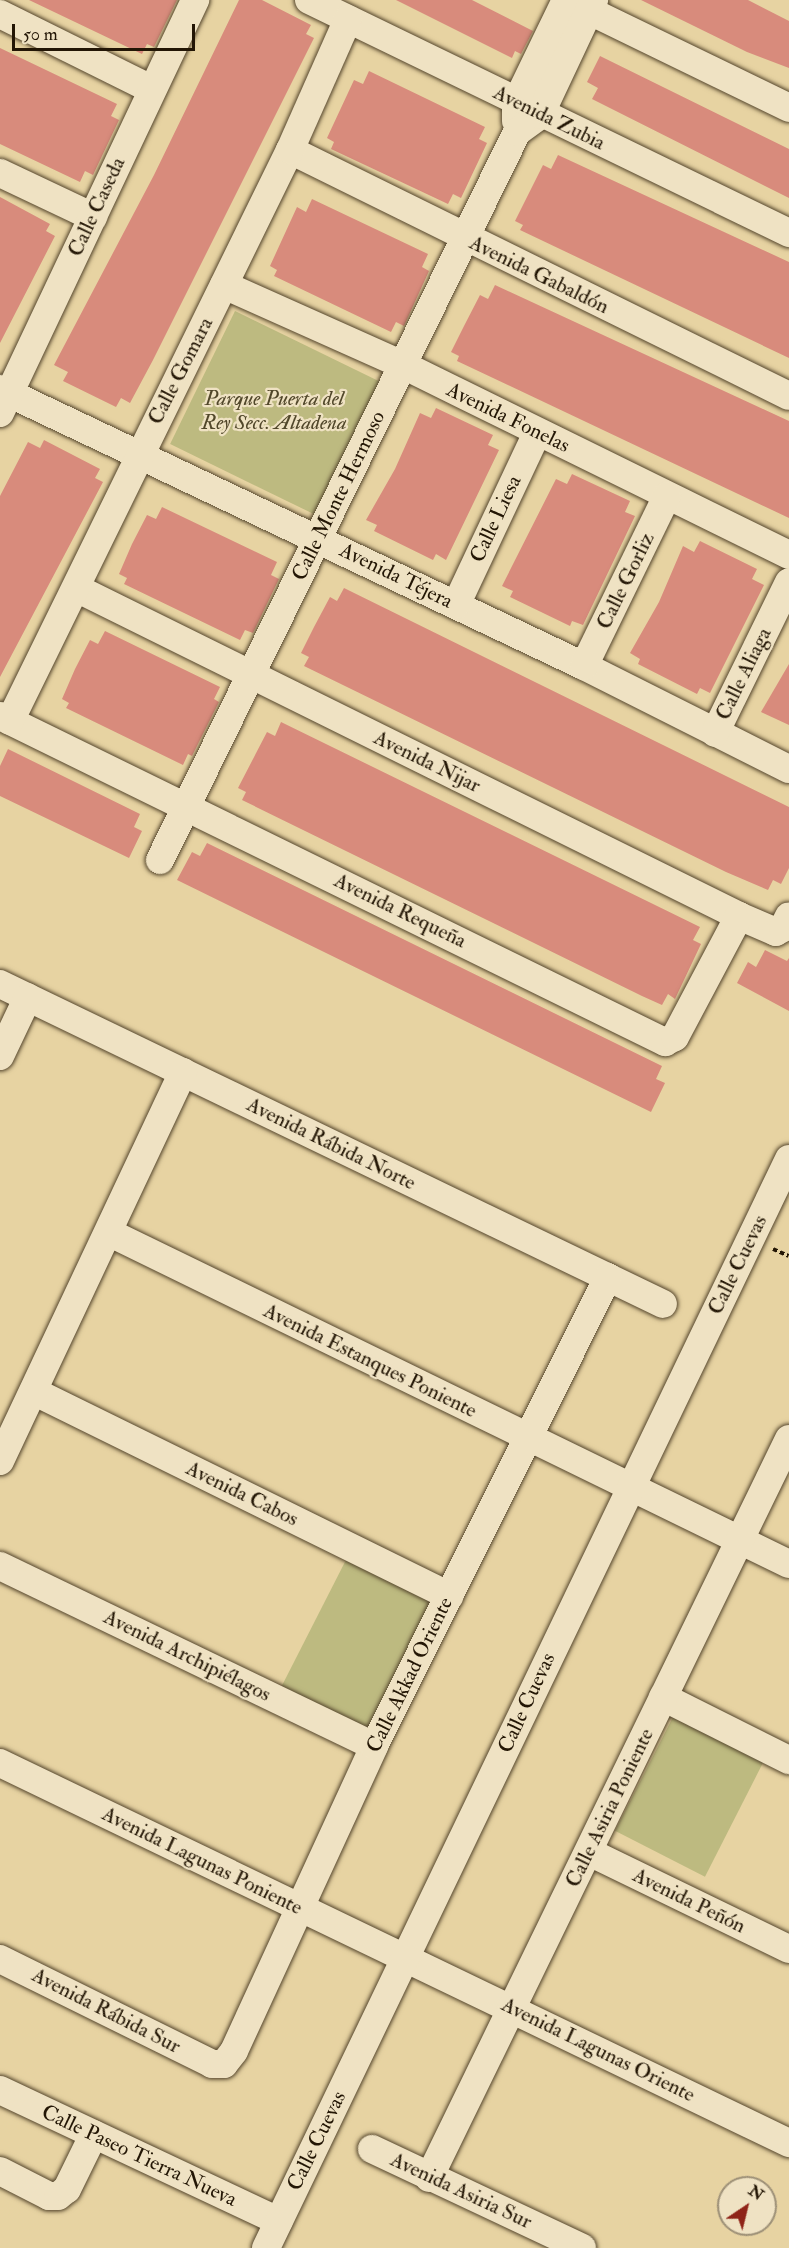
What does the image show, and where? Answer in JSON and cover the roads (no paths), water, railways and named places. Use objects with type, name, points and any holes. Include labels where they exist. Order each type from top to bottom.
[{"type":"street","name":"Calle Caseda","points":[[3,399],[93,217],[151,89],[195,0]]},
{"type":"street","name":"Avenida Zubia","points":[[309,0],[528,109],[789,233]]},
{"type":"street","points":[[579,3],[789,108]]},
{"type":"street","name":"Calle Monte Hermoso","points":[[160,860],[579,3]]},
{"type":"street","points":[[0,14],[151,89]]},
{"type":"street","name":"Calle Gomara","points":[[5,718],[76,588],[137,456],[290,150],[348,20]]},
{"type":"street","name":"Avenida Gabaldón","points":[[290,150],[464,239],[789,396]]},
{"type":"street","points":[[0,173],[93,217]]},
{"type":"street","name":"Avenida Fonelas","points":[[224,285],[403,365],[537,433],[789,555]]},
{"type":"street","name":"Avenida Téjera","points":[[3,399],[137,456],[318,538],[584,666],[789,769]]},
{"type":"street","name":"Calle Liesa","points":[[456,605],[537,433]]},
{"type":"street","name":"Calle Gorliz","points":[[584,666],[667,496]]},
{"type":"street","name":"Calle Aliaga","points":[[715,733],[789,582]]},
{"type":"street","name":"Avenida Nijar","points":[[76,588],[739,916],[784,924]]},
{"type":"street","name":"Avenida Requeña","points":[[5,718],[665,1042],[675,1037],[739,916]]},
{"type":"street","name":"Avenida Rábida Norte","points":[[0,984],[663,1304]]},
{"type":"street","points":[[0,1056],[28,997]]},
{"type":"street","points":[[0,1461],[111,1233],[183,1072]]},
{"type":"street","name":"Calle Cuevas","points":[[266,2248],[789,1158]]},
{"type":"street","name":"Avenida Estanques Poniente","points":[[111,1233],[789,1564]]},
{"type":"street","name":"Calle Akkad Oriente","points":[[212,2064],[224,2064],[234,2051],[374,1746],[608,1277]]},
{"type":"street","name":"Avenida Cabos","points":[[35,1392],[449,1596]]},
{"type":"street","name":"Calle Asiria Poniente","points":[[429,2178],[789,1439]]},
{"type":"street","name":"Avenida Archipiélagos","points":[[0,1566],[374,1746]]},
{"type":"street","points":[[663,1697],[789,1760]]},
{"type":"street","name":"Avenida Lagunas Poniente","points":[[0,1763],[405,1959]]},
{"type":"street","name":"Avenida Peñón","points":[[589,1852],[789,1949]]},
{"type":"street","name":"Avenida Rábida Sur","points":[[0,1959],[212,2064]]},
{"type":"street","name":"Avenida Lagunas Oriente","points":[[405,1959],[789,2143]]},
{"type":"street","name":"Calle Paseo Tierra Nueva","points":[[0,2090],[279,2221]]},
{"type":"street","points":[[0,2171],[49,2196],[58,2196],[67,2189],[94,2134]]},
{"type":"street","name":"Avenida Asiria Sur","points":[[372,2149],[429,2178],[582,2248]]},
{"type":"park label","name":"Parque Puerta del Rey Secc. Altadena","points":[[274,411]]}]
